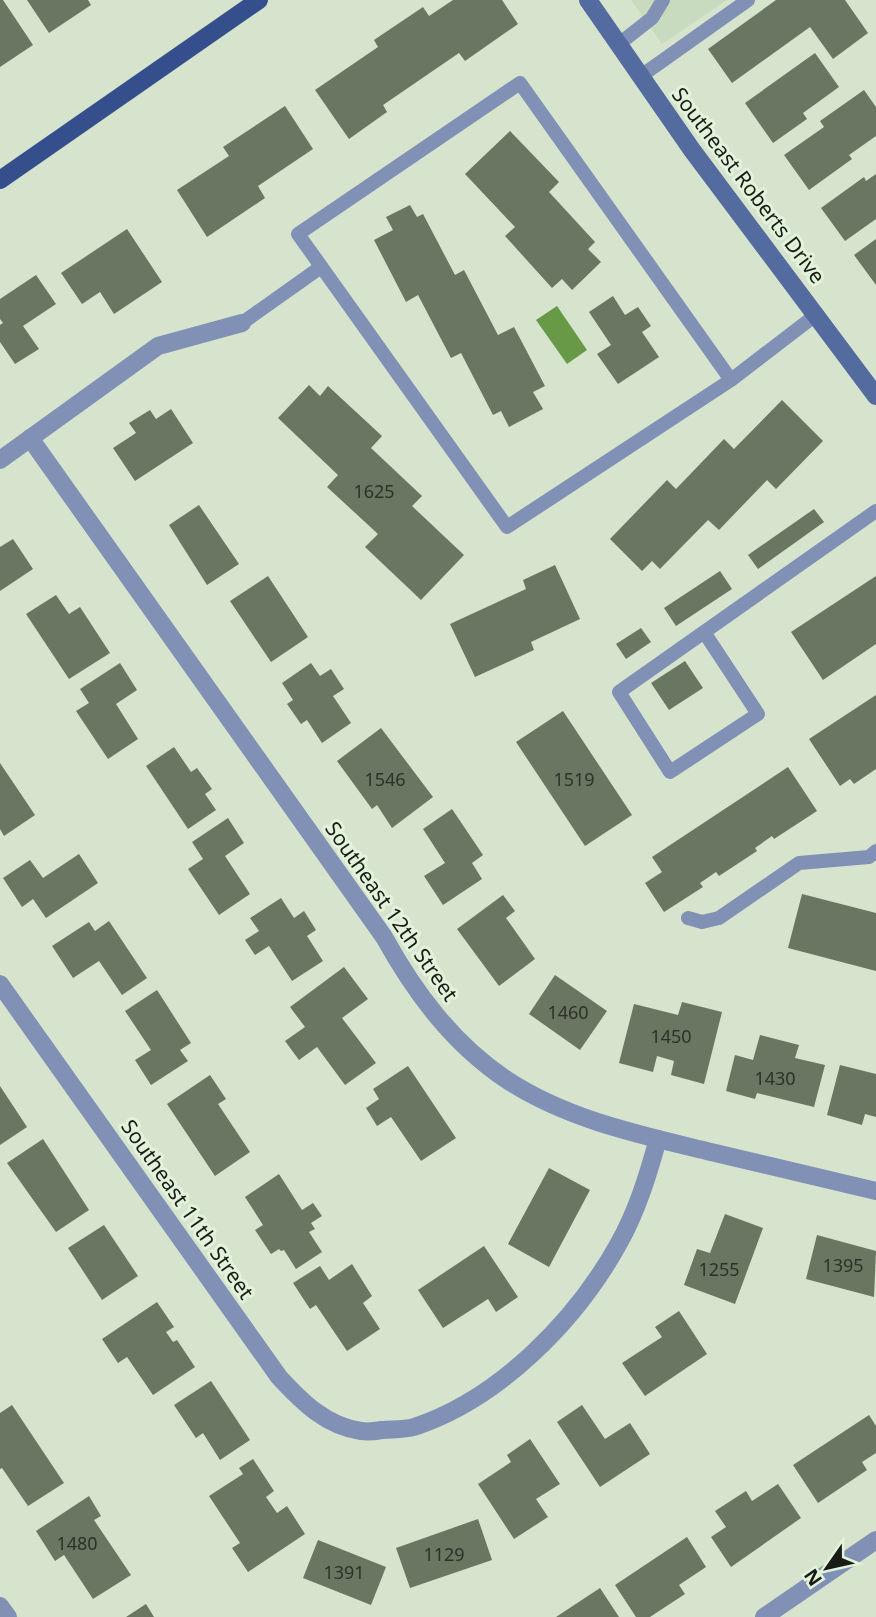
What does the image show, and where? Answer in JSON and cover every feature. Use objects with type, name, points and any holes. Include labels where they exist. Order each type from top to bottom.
[{"type":"main road","points":[[0,180],[259,0]]},
{"type":"street","name":"Southeast Roberts Drive","points":[[588,0],[692,150],[875,391]]},
{"type":"street","points":[[0,460],[158,346],[242,323]]},
{"type":"street","name":"Southeast 12th Street","points":[[30,438],[384,937],[404,973],[450,1031],[506,1079],[570,1114],[657,1139],[876,1191]]},
{"type":"street","name":"Southeast 11th Street","points":[[0,984],[279,1377],[302,1403],[330,1422],[362,1432],[411,1428],[442,1415],[502,1378],[530,1356],[579,1303],[620,1242],[648,1175],[657,1139]]},
{"type":"street","points":[[764,1617],[876,1540]]},
{"type":"street","points":[[0,1606],[8,1617]]},
{"type":"lane","points":[[619,44],[652,19],[663,0]]},
{"type":"lane","points":[[640,76],[748,0]]},
{"type":"lane","points":[[732,380],[520,83],[298,234],[507,527],[732,380],[817,314]]},
{"type":"lane","points":[[242,323],[321,267]]},
{"type":"lane","points":[[704,632],[758,714],[670,772],[619,692],[876,510]]},
{"type":"lane","points":[[688,918],[702,922],[719,918],[799,863],[869,857],[876,851]]},
{"type":"shaded area","points":[[631,0],[727,0],[662,44]]},
{"type":"shaded area","points":[[557,306],[587,350],[567,364],[536,320]]},
{"type":"building","points":[[0,0],[3,0],[33,45],[0,67]]},
{"type":"building","points":[[27,0],[88,0],[91,5],[49,33]]},
{"type":"building","points":[[453,0],[502,0],[518,24],[465,61],[459,53],[383,105],[387,112],[349,139],[315,90],[378,47],[374,40],[423,7],[429,16]]},
{"type":"building","points":[[776,0],[845,0],[868,33],[833,59],[810,27],[732,83],[708,49]]},
{"type":"building","points":[[815,53],[839,87],[803,113],[807,119],[773,143],[745,103]]},
{"type":"building","points":[[864,90],[876,107],[876,136],[849,155],[852,159],[809,190],[784,155],[824,127],[820,121]]},
{"type":"building","points":[[285,106],[313,149],[258,186],[265,198],[207,237],[177,190],[229,156],[223,147]]},
{"type":"building","points":[[510,131],[559,182],[549,192],[595,242],[588,249],[601,262],[572,290],[562,279],[552,288],[505,236],[515,227],[465,174]]},
{"type":"building","points":[[876,174],[876,219],[845,241],[821,208],[864,177],[866,181]]},
{"type":"building","points":[[410,205],[417,217],[423,214],[455,275],[464,270],[498,335],[514,327],[545,386],[533,392],[543,409],[509,427],[501,411],[493,415],[461,353],[451,358],[418,295],[406,302],[374,240],[393,230],[386,217]]},
{"type":"building","points":[[127,229],[162,282],[114,314],[100,292],[82,304],[61,273]]},
{"type":"building","points":[[876,239],[876,285],[854,255]]},
{"type":"building","points":[[36,275],[56,304],[23,326],[39,349],[15,364],[0,342],[0,325],[3,323],[0,319],[0,299]]},
{"type":"building","points":[[613,296],[625,315],[638,307],[651,326],[642,332],[659,357],[618,384],[597,354],[611,345],[589,312]]},
{"type":"building","points":[[309,385],[320,396],[328,386],[382,436],[371,448],[422,496],[412,506],[464,555],[421,600],[365,547],[378,534],[327,487],[338,475],[278,418]]},
{"type":"building","points":[[782,400],[823,441],[776,489],[767,480],[719,530],[708,520],[660,569],[652,561],[642,571],[610,539],[667,480],[676,489],[724,439],[734,449]]},
{"type":"building","points":[[171,409],[193,443],[135,481],[113,448],[136,433],[129,423],[150,410],[156,419]]},
{"type":"building","points":[[199,505],[239,564],[207,585],[169,525]]},
{"type":"building","points":[[814,509],[824,522],[758,569],[748,555]]},
{"type":"building","points":[[13,539],[33,569],[0,591],[0,547]]},
{"type":"building","points":[[555,565],[580,619],[531,642],[534,650],[475,677],[450,624],[526,589],[523,580]]},
{"type":"building","points":[[720,571],[732,589],[676,626],[664,608]]},
{"type":"building","points":[[268,576],[308,637],[271,662],[230,601]]},
{"type":"building","points":[[876,576],[876,644],[823,680],[791,632]]},
{"type":"building","points":[[56,595],[69,614],[80,607],[110,653],[69,679],[26,614]]},
{"type":"building","points":[[641,628],[651,642],[626,659],[616,644]]},
{"type":"building","points":[[685,661],[703,688],[669,710],[651,683]]},
{"type":"building","points":[[120,663],[137,690],[116,704],[138,739],[108,759],[76,711],[89,703],[80,689]]},
{"type":"building","points":[[311,663],[320,676],[331,669],[344,689],[333,696],[351,723],[322,743],[307,720],[301,724],[287,704],[293,700],[282,683]]},
{"type":"building","points":[[876,695],[876,769],[854,784],[850,779],[840,786],[809,739]]},
{"type":"building","points":[[563,711],[632,815],[585,846],[516,742]]},
{"type":"building","points":[[381,728],[433,797],[392,828],[377,805],[372,809],[337,761]]},
{"type":"building","points":[[174,747],[191,772],[197,768],[212,789],[205,794],[216,810],[188,829],[146,766]]},
{"type":"building","points":[[0,763],[35,815],[4,836],[0,829]]},
{"type":"building","points":[[788,767],[817,811],[774,839],[772,836],[755,848],[757,851],[719,876],[716,872],[700,883],[703,887],[664,912],[645,883],[662,872],[652,857]]},
{"type":"building","points":[[452,809],[483,855],[472,863],[482,879],[443,905],[424,876],[445,863],[423,829]]},
{"type":"building","points":[[228,818],[244,843],[225,856],[250,894],[219,915],[188,869],[203,859],[192,842]]},
{"type":"building","points":[[79,854],[98,883],[46,918],[33,899],[22,907],[3,878],[30,860],[43,878]]},
{"type":"building","points":[[802,894],[876,913],[876,971],[788,948]]},
{"type":"building","points":[[503,895],[515,911],[506,918],[535,959],[499,986],[457,929]]},
{"type":"building","points":[[281,898],[294,918],[304,911],[316,930],[307,936],[323,961],[292,981],[269,946],[255,955],[245,940],[259,931],[250,918]]},
{"type":"building","points":[[109,921],[147,978],[122,995],[99,961],[73,978],[52,946],[89,922],[95,931]]},
{"type":"building","points":[[344,967],[368,999],[342,1018],[376,1063],[345,1085],[317,1047],[299,1060],[285,1041],[305,1027],[290,1007]]},
{"type":"building","points":[[555,975],[607,1011],[580,1050],[529,1014]]},
{"type":"building","points":[[157,990],[191,1043],[180,1050],[188,1061],[151,1085],[135,1060],[151,1050],[125,1011]]},
{"type":"building","points":[[682,1002],[722,1012],[704,1084],[671,1075],[674,1061],[657,1056],[653,1072],[619,1063],[634,1004],[678,1015]]},
{"type":"building","points":[[760,1035],[799,1045],[795,1058],[825,1065],[814,1107],[757,1093],[755,1099],[726,1091],[735,1055],[753,1060]]},
{"type":"building","points":[[840,1065],[876,1074],[876,1117],[865,1114],[862,1125],[827,1115]]},
{"type":"building","points":[[408,1066],[456,1138],[421,1161],[391,1117],[377,1126],[366,1108],[379,1099],[373,1089]]},
{"type":"building","points":[[210,1075],[226,1099],[218,1104],[250,1152],[215,1176],[167,1104]]},
{"type":"building","points":[[0,1086],[27,1127],[0,1145]]},
{"type":"building","points":[[43,1139],[89,1210],[56,1232],[7,1163]]},
{"type":"building","points":[[549,1168],[590,1190],[549,1267],[508,1244]]},
{"type":"building","points":[[279,1174],[302,1210],[313,1203],[322,1216],[311,1223],[315,1229],[309,1232],[322,1252],[296,1269],[284,1250],[279,1249],[271,1254],[255,1230],[263,1225],[245,1197]]},
{"type":"building","points":[[725,1214],[763,1228],[735,1304],[684,1285],[697,1249],[710,1253]]},
{"type":"building","points":[[104,1225],[138,1276],[102,1300],[68,1248]]},
{"type":"building","points":[[817,1235],[876,1251],[874,1297],[806,1279]]},
{"type":"building","points":[[484,1246],[518,1297],[496,1312],[488,1299],[443,1328],[418,1290]]},
{"type":"building","points":[[352,1264],[372,1296],[363,1303],[380,1329],[347,1351],[316,1305],[310,1309],[293,1283],[320,1266],[329,1280]]},
{"type":"building","points":[[157,1302],[174,1327],[166,1332],[173,1342],[177,1340],[195,1367],[153,1395],[127,1357],[118,1363],[102,1339]]},
{"type":"building","points":[[679,1311],[707,1354],[645,1396],[622,1363],[662,1337],[655,1327]]},
{"type":"building","points":[[211,1381],[250,1440],[220,1460],[203,1433],[196,1438],[174,1405]]},
{"type":"building","points":[[12,1405],[64,1483],[28,1506],[2,1468],[0,1469],[0,1413]]},
{"type":"building","points":[[582,1405],[605,1439],[630,1423],[650,1454],[600,1487],[557,1422]]},
{"type":"building","points":[[869,1415],[876,1426],[876,1453],[862,1462],[867,1470],[818,1503],[793,1465]]},
{"type":"building","points":[[530,1439],[560,1484],[536,1499],[548,1517],[514,1539],[478,1484],[511,1462],[507,1455]]},
{"type":"building","points":[[253,1459],[274,1491],[266,1497],[277,1513],[287,1506],[305,1534],[248,1572],[232,1548],[240,1543],[209,1496],[243,1474],[239,1468]]},
{"type":"building","points":[[778,1484],[801,1518],[731,1567],[711,1537],[726,1527],[715,1511],[746,1491],[752,1501]]},
{"type":"building","points":[[89,1496],[101,1516],[94,1520],[131,1575],[93,1599],[64,1555],[55,1561],[36,1531]]},
{"type":"building","points":[[478,1519],[492,1560],[410,1588],[396,1548]]},
{"type":"building","points":[[687,1537],[706,1567],[679,1585],[685,1594],[650,1617],[636,1617],[615,1585]]},
{"type":"building","points":[[318,1540],[386,1567],[371,1605],[303,1578]]},
{"type":"building","points":[[600,1588],[619,1617],[556,1617]]},
{"type":"building","points":[[146,1604],[154,1617],[126,1617]]}]
